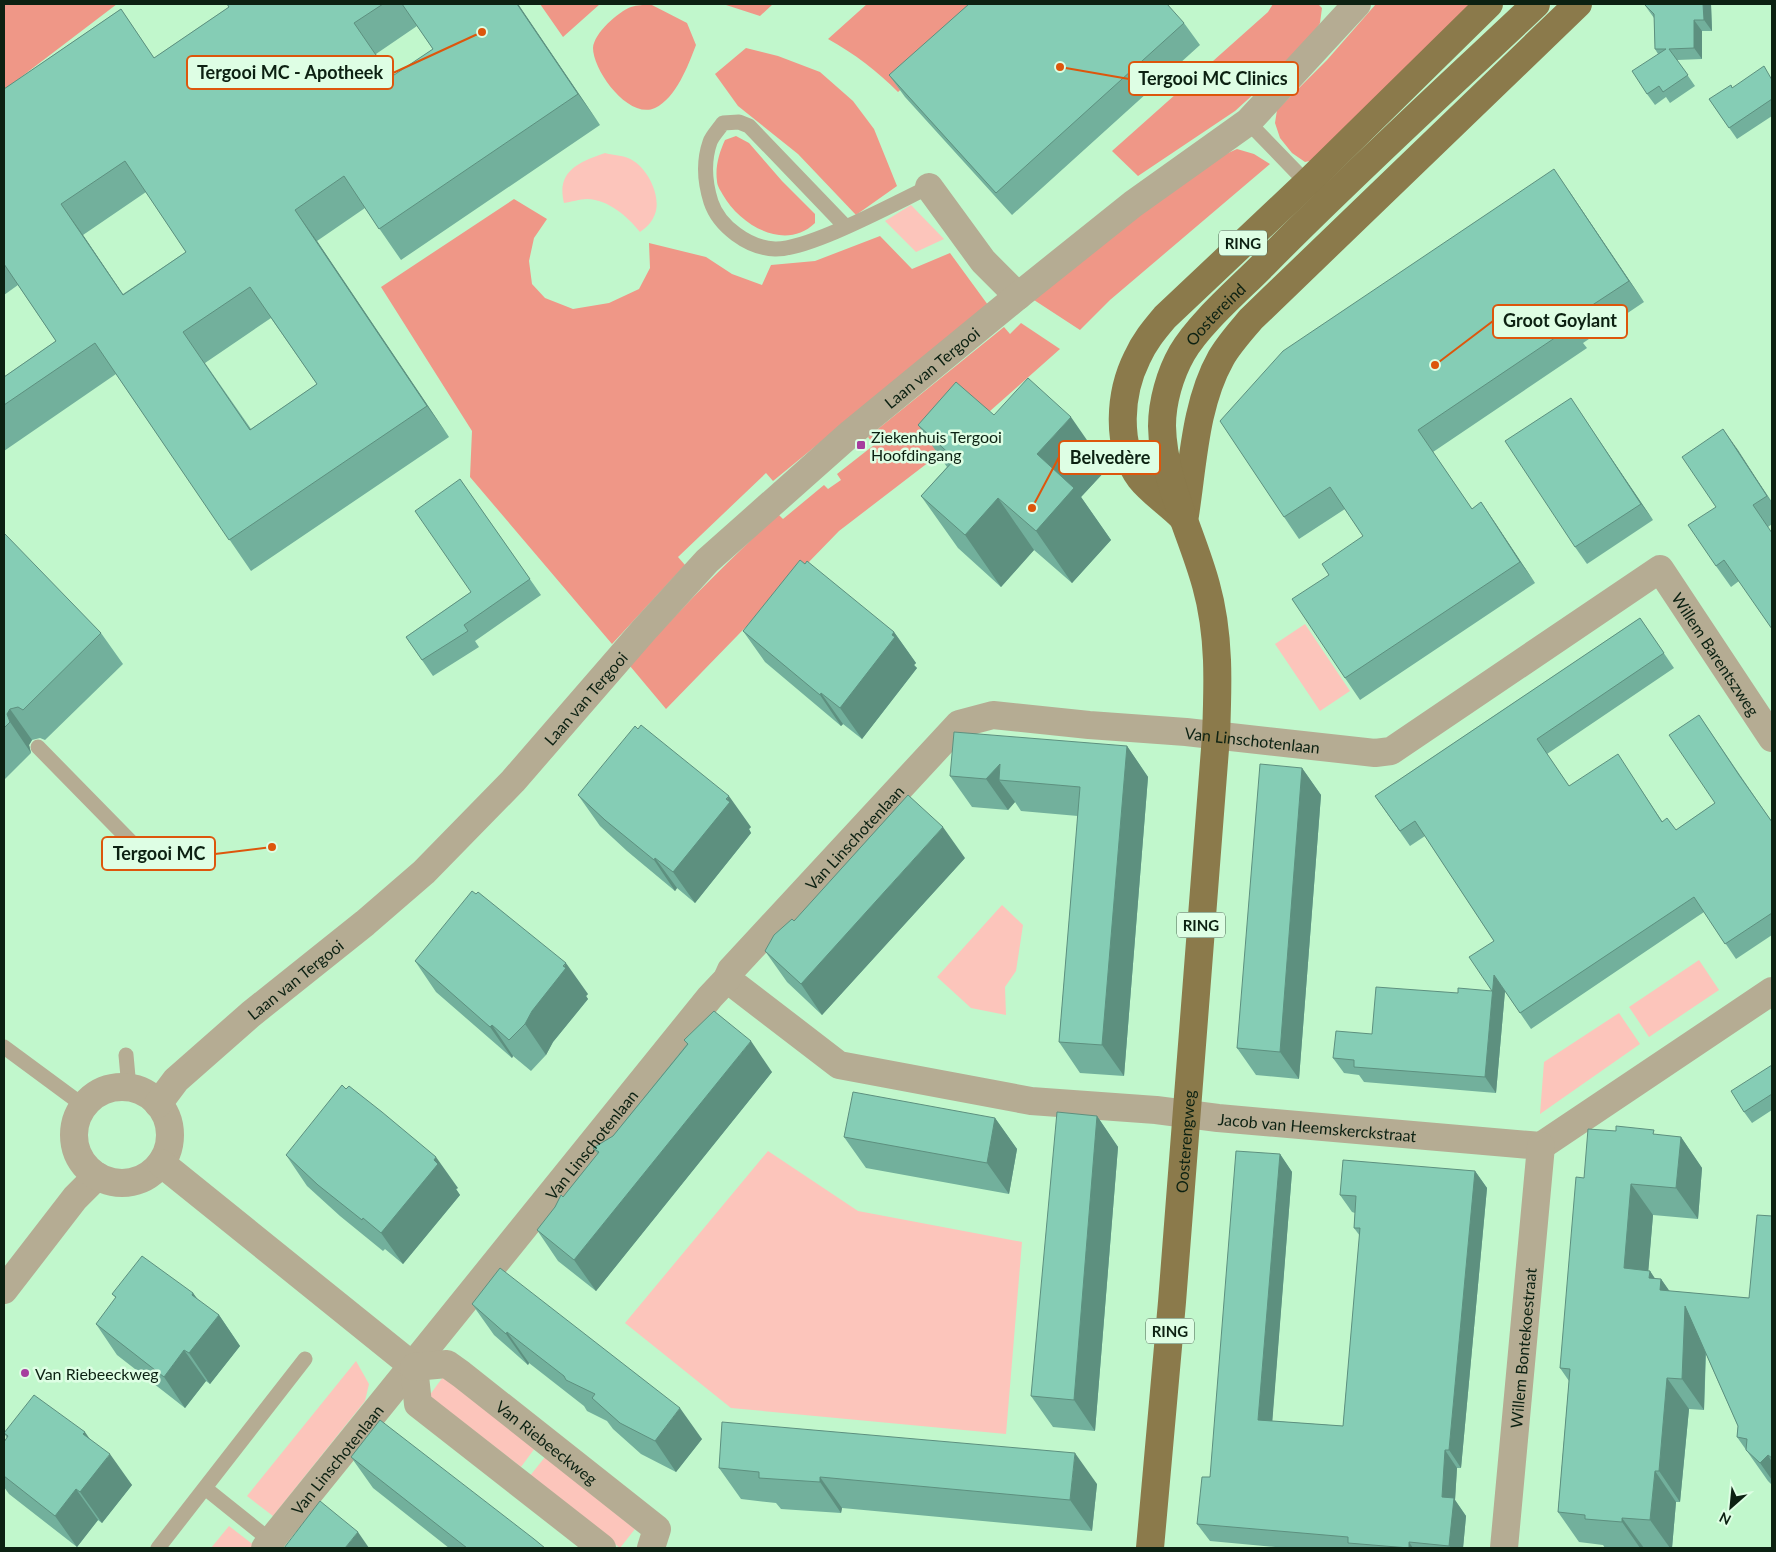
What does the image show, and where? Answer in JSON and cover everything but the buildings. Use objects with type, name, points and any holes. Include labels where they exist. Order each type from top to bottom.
[{"type":"main road","name":"RING","points":[[1184,519],[1140,478],[1128,455],[1123,427],[1125,393],[1136,359],[1146,340],[1165,317],[1307,183],[1489,4]]},
{"type":"main road","name":"Oostereind","points":[[1216,736],[1218,674],[1215,630],[1206,586],[1167,468],[1162,425],[1168,386],[1182,352],[1204,326],[1291,237],[1536,4]]},
{"type":"main road","name":"RING","points":[[1184,519],[1198,430],[1207,390],[1221,358],[1251,318],[1578,4]]},
{"type":"main road","name":"Oosterengweg","points":[[1150,1548],[1187,1114],[1216,736]]},
{"type":"street","name":"Laan van Tergooi","points":[[158,1104],[176,1080],[251,1014],[365,923],[424,872],[514,781],[644,630],[707,561],[850,433],[1018,296],[1133,204],[1248,122],[1349,6]]},
{"type":"street","points":[[930,187],[983,261],[1018,296]]},
{"type":"street","name":"Van Linschotenlaan","points":[[268,1545],[414,1367],[594,1140],[727,979],[731,970],[959,724],[993,715],[1375,752],[1391,751],[1660,569]]},
{"type":"street","name":"Willem Barentszweg","points":[[1660,569],[1772,738]]},
{"type":"street","name":"Jacob van Heemskerckstraat","points":[[727,979],[839,1065],[1031,1101],[1540,1146]]},
{"type":"street","points":[[1540,1146],[1772,991]]},
{"type":"street","points":[[129,1088],[145,1094],[158,1104],[166,1118],[169,1133],[166,1154],[161,1163],[148,1175],[131,1182],[114,1182],[97,1176],[80,1159],[76,1148],[75,1124],[84,1106],[100,1093],[109,1089],[129,1088]]},
{"type":"street","name":"Willem Bontekoestraat","points":[[1504,1548],[1540,1146]]},
{"type":"street","points":[[161,1163],[414,1367],[418,1404],[602,1548]]},
{"type":"street","points":[[4,1290],[75,1198],[97,1176]]},
{"type":"street","name":"Van Riebeeckweg","points":[[414,1367],[446,1364],[461,1374],[657,1529],[651,1548]]},
{"type":"lane","points":[[845,226],[749,126],[739,122],[723,123],[710,141],[704,181],[714,211],[735,235],[762,247],[775,249],[800,246],[845,226],[930,187]]},
{"type":"lane","points":[[1248,122],[1307,183]]},
{"type":"lane","points":[[38,747],[140,851]]},
{"type":"lane","points":[[4,1047],[84,1106]]},
{"type":"lane","points":[[126,1055],[129,1088]]},
{"type":"lane","points":[[158,1548],[305,1359]]},
{"type":"lane","name":"Van Linschotenlaan","points":[[205,1488],[268,1545]]},
{"type":"shaded area","points":[[4,4],[117,4],[4,90]]},
{"type":"shaded area","points":[[540,4],[600,4],[563,37]]},
{"type":"shaded area","points":[[650,4],[687,23],[696,45],[680,81],[669,97],[655,108],[645,110],[634,107],[614,91],[599,69],[593,48],[594,42],[602,30],[620,13],[631,7]]},
{"type":"shaded area","points":[[723,4],[773,4],[760,16]]},
{"type":"shaded area","points":[[867,4],[999,4],[898,92],[865,63],[828,39]]},
{"type":"shaded area","points":[[1273,4],[1318,4],[1322,8],[1320,23],[1314,33],[1276,74],[1235,111],[1138,176],[1112,151],[1268,12]]},
{"type":"shaded area","points":[[1376,4],[1475,4],[1319,159],[1305,162],[1292,153],[1280,138],[1275,123],[1277,110],[1327,60]]},
{"type":"shaded area","points":[[746,48],[778,56],[820,72],[853,101],[874,129],[897,186],[856,215],[798,154],[738,106],[715,74]]},
{"type":"shaded area","points":[[736,136],[749,143],[782,181],[815,214],[815,223],[803,231],[790,235],[777,235],[752,225],[740,216],[723,195],[717,183],[717,165],[725,140]]},
{"type":"shaded area","points":[[1237,149],[1254,154],[1270,164],[1110,300],[1080,330],[1034,300],[1138,216],[1217,158]]},
{"type":"shaded area","points":[[605,153],[625,157],[635,162],[641,167],[651,182],[657,206],[649,224],[640,232],[617,210],[603,202],[581,199],[564,203],[562,192],[563,183],[567,175],[578,164]]},
{"type":"shaded area","points":[[514,199],[547,219],[534,238],[529,261],[532,284],[545,298],[573,309],[609,303],[639,289],[650,268],[649,243],[706,257],[732,274],[762,285],[771,265],[815,261],[880,236],[912,269],[950,253],[988,305],[773,481],[766,473],[678,557],[685,565],[612,644],[470,477],[472,431],[381,287]]},
{"type":"shaded area","points":[[911,205],[944,239],[916,252],[885,221]]},
{"type":"shaded area","points":[[1021,323],[1060,349],[955,442],[839,531],[666,709],[630,666],[665,626],[778,514],[783,519],[824,485],[828,489],[841,480],[837,474],[874,445],[868,437],[1004,327],[1010,334]]},
{"type":"shaded area","points":[[1305,624],[1350,691],[1320,711],[1275,644]]},
{"type":"shaded area","points":[[1002,905],[1023,925],[1016,971],[1005,987],[1006,1015],[971,1008],[937,977]]},
{"type":"shaded area","points":[[1699,960],[1719,990],[1649,1037],[1629,1007]]},
{"type":"shaded area","points":[[1619,1013],[1640,1044],[1540,1114],[1544,1062]]},
{"type":"shaded area","points":[[768,1151],[858,1211],[1022,1242],[1006,1434],[731,1408],[625,1323]]},
{"type":"shaded area","points":[[356,1361],[369,1384],[365,1401],[273,1516],[247,1496]]},
{"type":"shaded area","points":[[443,1377],[535,1448],[521,1467],[429,1396]]},
{"type":"shaded area","points":[[545,1457],[635,1529],[620,1548],[529,1477]]},
{"type":"shaded area","points":[[229,1526],[255,1546],[253,1548],[211,1548]]},
{"type":"place","name":"Tergooi MC - Apotheek","points":[[482,32]]},
{"type":"place","name":"Tergooi MC Clinics","points":[[1060,67]]},
{"type":"place","name":"Groot Goylant","points":[[1435,365]]},
{"type":"place","name":"Ziekenhuis Tergooi Hoofdingang","points":[[861,445]]},
{"type":"place","name":"Belvedère","points":[[1032,508]]},
{"type":"place","name":"Tergooi MC","points":[[272,847]]},
{"type":"place","name":"Van Riebeeckweg","points":[[25,1373]]}]
